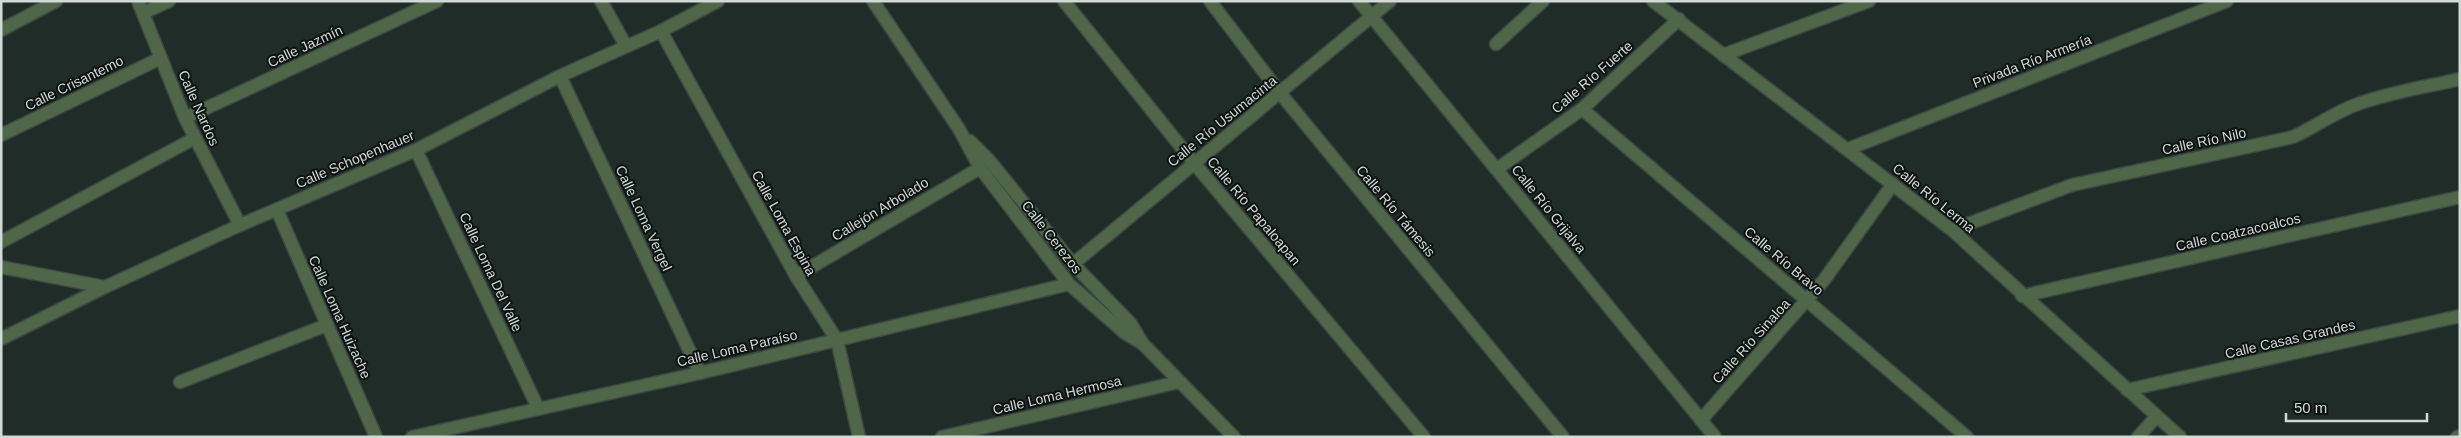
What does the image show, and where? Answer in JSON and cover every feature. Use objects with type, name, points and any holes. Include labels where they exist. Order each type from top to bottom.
[{"type":"street","points":[[1,30],[56,1]]},
{"type":"street","points":[[140,7],[168,1]]},
{"type":"street","name":"Calle Jazmín","points":[[185,118],[437,1]]},
{"type":"street","points":[[601,1],[626,46]]},
{"type":"street","name":"Calle Schopenhauer","points":[[1,339],[105,287],[240,225],[416,150],[560,76],[718,1]]},
{"type":"street","name":"Calle Cerezos","points":[[874,1],[959,130],[980,168],[1069,284],[1125,334],[1143,344]]},
{"type":"street","name":"Calle Río Papaloapan","points":[[1064,1],[1194,163],[1424,437]]},
{"type":"street","name":"Calle Río Támesis","points":[[1210,1],[1280,93],[1563,437]]},
{"type":"street","name":"Calle Río Grijalva","points":[[1359,1],[1714,437]]},
{"type":"street","name":"Calle Río Usumacinta","points":[[1073,264],[1373,18],[1390,1]]},
{"type":"street","points":[[1496,44],[1544,1]]},
{"type":"street","name":"Calle Río Lerma","points":[[1653,1],[1679,19],[1952,230],[2022,296],[2180,437]]},
{"type":"street","points":[[1724,55],[1856,4],[1869,1]]},
{"type":"street","name":"Privada Río Armería","points":[[1848,149],[2227,1]]},
{"type":"street","name":"Calle Nardos","points":[[140,7],[185,118],[240,225]]},
{"type":"street","name":"Calle Río Fuerte","points":[[1497,169],[1582,109],[1679,19]]},
{"type":"street","name":"Calle Loma Espina","points":[[660,30],[796,276],[837,340],[859,437]]},
{"type":"street","name":"Calle Crisantemo","points":[[1,135],[161,58]]},
{"type":"street","name":"Calle Loma Vergel","points":[[560,76],[700,373]]},
{"type":"street","name":"Calle Río Nilo","points":[[1952,230],[2072,186],[2293,137],[2313,128],[2334,114],[2359,103],[2460,79]]},
{"type":"street","name":"Calle Río Bravo","points":[[1582,109],[1968,437]]},
{"type":"street","name":"Calle Cerezos","points":[[959,130],[988,160],[1073,264],[1131,324],[1143,344],[1234,437]]},
{"type":"street","points":[[1,242],[195,138]]},
{"type":"street","name":"Calle Loma Del Valle","points":[[416,150],[538,408]]},
{"type":"street","name":"Callejón Arbolado","points":[[796,276],[980,168]]},
{"type":"street","name":"Calle Río Sinaloa","points":[[1701,420],[1824,280],[1892,184]]},
{"type":"street","name":"Calle Coatzacoalcos","points":[[2022,296],[2460,197]]},
{"type":"street","name":"Calle Loma Huizache","points":[[277,210],[376,437]]},
{"type":"street","points":[[1,266],[105,287]]},
{"type":"street","name":"Calle Loma Paraíso","points":[[412,437],[700,373],[1069,284]]},
{"type":"street","name":"Calle Casas Grandes","points":[[2127,390],[2460,316]]},
{"type":"street","points":[[180,382],[327,325]]},
{"type":"street","name":"Calle Loma Hermosa","points":[[942,437],[1179,382]]},
{"type":"street","points":[[2138,437],[2157,416]]},
{"type":"street","points":[[471,424],[474,437]]}]
